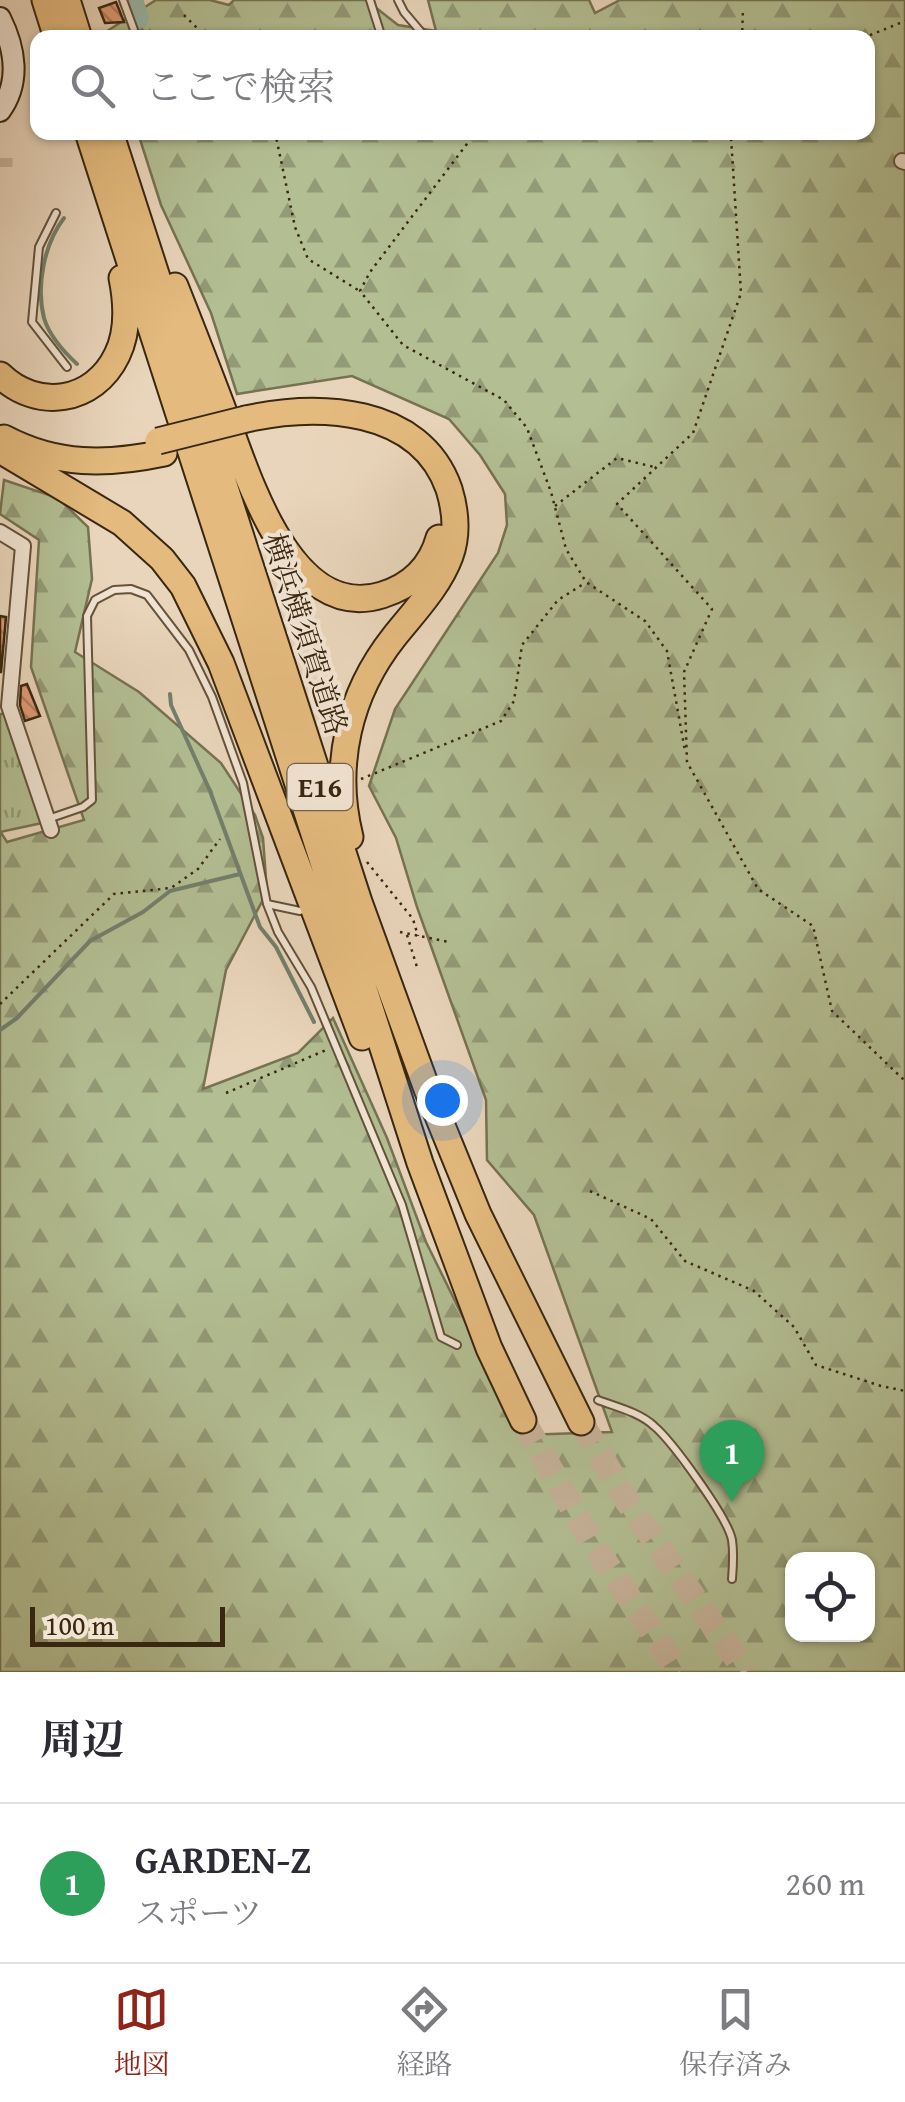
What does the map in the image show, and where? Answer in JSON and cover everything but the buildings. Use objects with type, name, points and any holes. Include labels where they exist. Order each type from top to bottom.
[{"type":"highway","points":[[44,0],[53,30]]},
{"type":"highway","points":[[67,0],[76,30]]},
{"type":"highway","points":[[0,375],[31,396],[69,396],[101,378],[122,344],[126,296],[87,140]]},
{"type":"highway","name":"横浜横須賀道路","points":[[88,140],[385,1059],[460,1273],[523,1420]]},
{"type":"highway","points":[[115,140],[242,459],[285,550],[316,581],[340,593],[374,597],[414,580],[439,539],[440,510],[429,480],[408,454],[373,434],[341,426],[248,425]]},
{"type":"highway","name":"横浜横須賀道路","points":[[115,140],[326,808],[427,1089],[511,1285],[580,1422]]},
{"type":"highway","points":[[0,435],[66,461],[126,460],[296,410],[332,410],[380,422],[406,435],[423,449],[446,482],[456,531],[449,558],[427,595],[373,664],[357,696],[346,736],[343,788],[345,817],[356,858],[464,1181]]},
{"type":"highway","points":[[0,418],[36,438],[69,447],[161,447]]},
{"type":"highway","points":[[0,450],[122,522],[162,559],[191,600],[221,664],[363,1041],[460,1273]]},
{"type":"street","points":[[0,18],[10,43],[14,74],[11,92],[0,111]]},
{"type":"street","points":[[0,532],[22,546],[4,706],[50,824]]},
{"type":"lane","points":[[123,0],[134,30]]},
{"type":"lane","points":[[370,0],[379,30]]},
{"type":"lane","points":[[398,0],[419,30]]},
{"type":"lane","points":[[56,213],[38,247],[32,322],[67,367]]},
{"type":"lane","points":[[50,824],[92,800],[88,616],[95,600],[114,590],[130,588],[156,604],[189,650],[212,697],[243,783],[267,904],[278,932],[311,987],[402,1205],[442,1337],[458,1345]]},
{"type":"lane","points":[[267,904],[300,911]]},
{"type":"lane","points":[[598,1400],[643,1418],[670,1444],[726,1522],[732,1540],[732,1579]]},
{"type":"path","points":[[742,9],[742,30]]},
{"type":"path","points":[[184,15],[200,30]]},
{"type":"path","points":[[875,33],[905,21]]},
{"type":"path","points":[[277,140],[295,227],[308,259],[360,291],[403,344],[504,400],[527,428],[566,549],[586,582],[646,621],[667,651],[686,762],[758,890],[813,926],[832,1011],[905,1082]]},
{"type":"path","points":[[360,291],[370,272],[471,140]]},
{"type":"path","points":[[686,762],[684,672],[712,610],[617,504],[693,433],[741,293],[730,140]]},
{"type":"path","points":[[555,506],[617,458],[656,468]]},
{"type":"path","points":[[358,781],[502,721],[514,701],[522,645],[558,600],[586,582]]},
{"type":"path","points":[[0,1004],[114,894],[172,888],[198,870],[220,839]]},
{"type":"path","points":[[364,856],[413,918],[418,936]]},
{"type":"path","points":[[400,932],[449,942]]},
{"type":"path","points":[[407,934],[417,966]]},
{"type":"path","points":[[226,1093],[336,1046]]},
{"type":"path","points":[[590,1190],[652,1218],[685,1260],[754,1291],[794,1327],[816,1365],[905,1391]]},
{"type":"green space","points":[[156,0],[210,0],[229,5],[234,0],[366,0],[398,25],[430,30],[109,30]]},
{"type":"green space","points":[[428,0],[589,0],[595,13],[620,0],[905,0],[905,1672],[0,1672],[0,831],[7,842],[84,820],[31,667],[39,540],[0,514],[4,480],[58,498],[88,527],[92,579],[75,652],[139,692],[221,763],[255,815],[263,838],[267,892],[226,970],[203,1089],[298,1053],[333,1018],[387,1138],[426,1242],[521,1435],[612,1432],[534,1215],[487,1160],[486,1100],[396,838],[369,786],[395,709],[498,553],[507,525],[505,494],[480,455],[449,419],[352,376],[237,394],[211,313],[161,205],[140,140],[875,140],[875,30],[436,30]]},
{"type":"green space","points":[[0,714],[5,714],[42,823],[0,832]]},
{"type":"waterway","points":[[132,0],[138,18]]},
{"type":"waterway","points":[[138,18],[142,30]]},
{"type":"waterway","points":[[64,218],[47,253],[42,306],[49,331],[77,364]]},
{"type":"waterway","points":[[170,694],[171,705],[210,791],[260,927],[276,947],[314,1022]]},
{"type":"waterway","points":[[0,1030],[17,1018],[90,941],[143,912],[170,891],[240,874]]},
{"type":"tunnel","points":[[0,158],[0,167]]},
{"type":"tunnel","points":[[523,1420],[591,1541],[679,1672]]},
{"type":"tunnel","points":[[581,1422],[627,1501],[746,1672]]},
{"type":"place","name":"GARDEN-Z","points":[[732,1502]]}]
